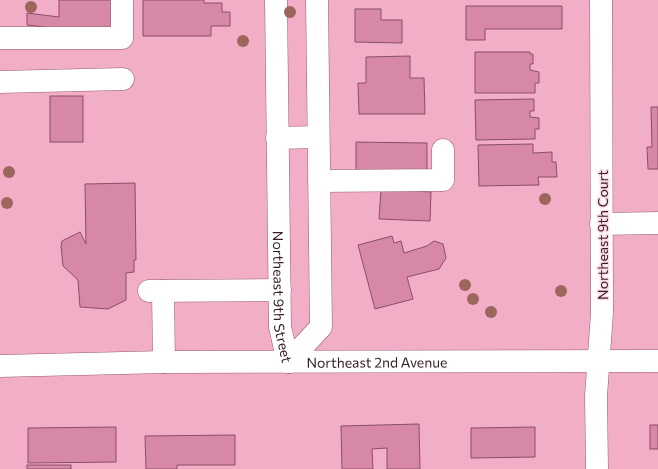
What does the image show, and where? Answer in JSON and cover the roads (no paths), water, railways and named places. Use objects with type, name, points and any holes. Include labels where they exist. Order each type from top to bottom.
[{"type":"street","points":[[0,38],[122,38],[122,0]]},
{"type":"street","name":"Northeast 9th Street","points":[[276,0],[280,327],[288,362]]},
{"type":"street","name":"Northeast 9th Street","points":[[288,362],[321,327],[317,0]]},
{"type":"street","name":"Northeast 9th Court","points":[[597,469],[598,361],[602,313],[601,0]]},
{"type":"street","points":[[0,82],[123,78]]},
{"type":"street","points":[[277,138],[318,137]]},
{"type":"street","points":[[319,181],[443,180],[443,150]]},
{"type":"street","points":[[601,224],[658,223]]},
{"type":"street","points":[[164,362],[156,291],[280,290]]},
{"type":"street","name":"Northeast 2nd Avenue","points":[[0,366],[164,362],[658,361]]}]
